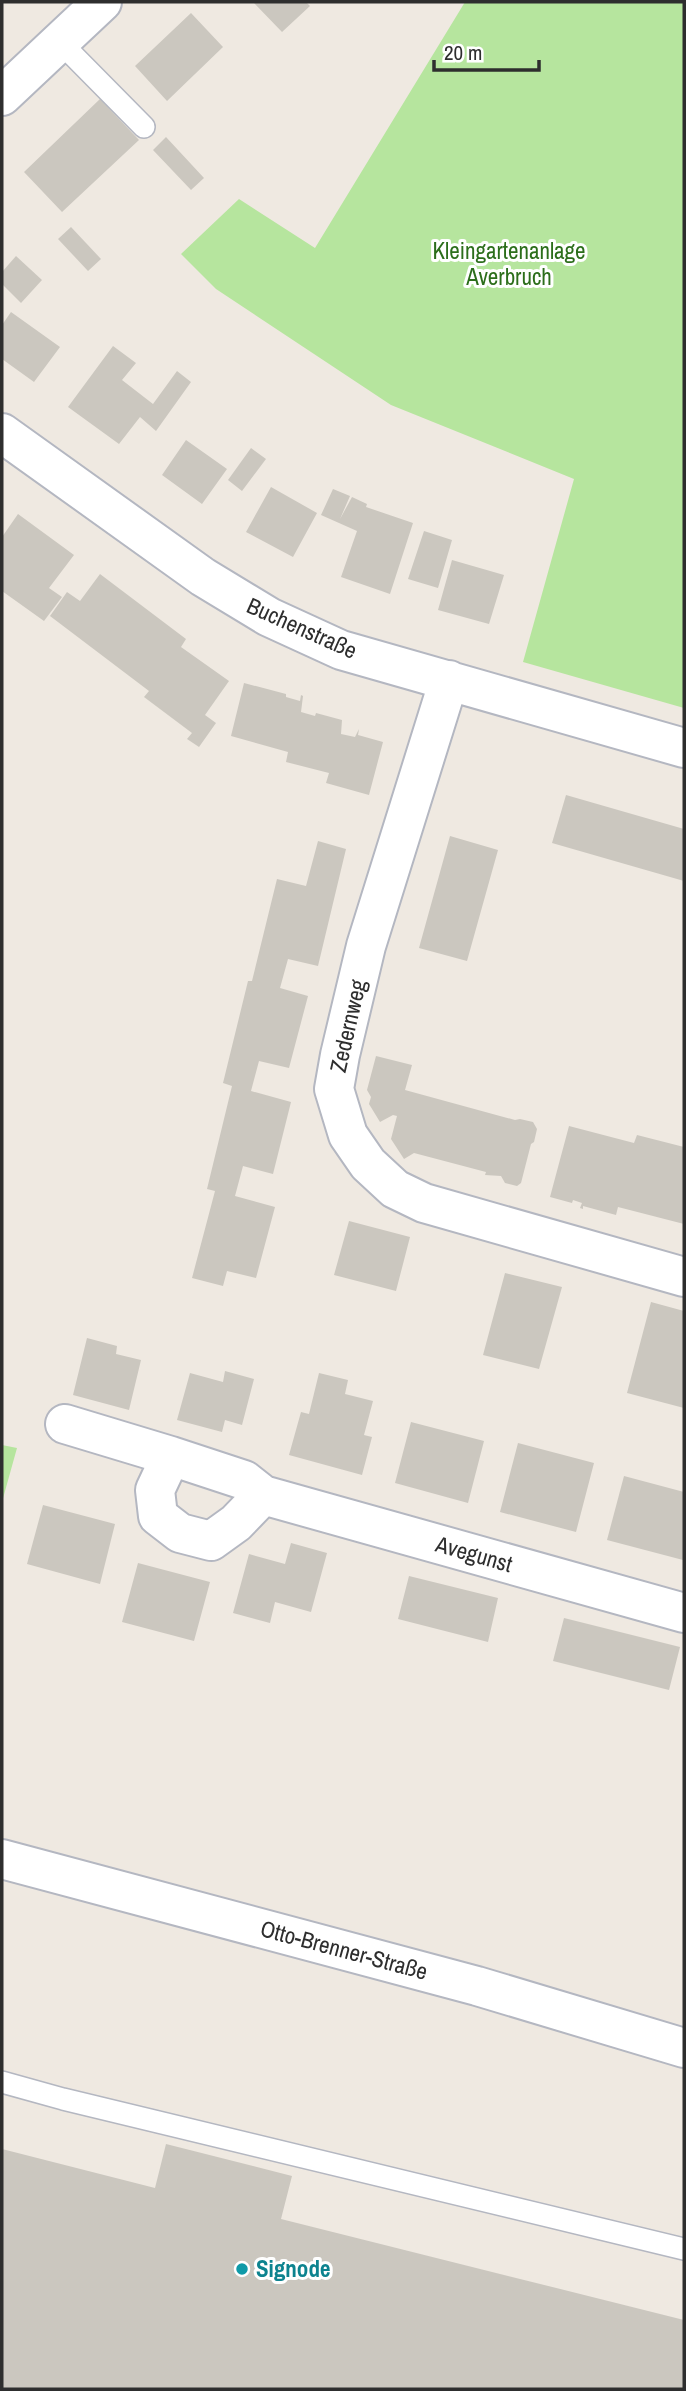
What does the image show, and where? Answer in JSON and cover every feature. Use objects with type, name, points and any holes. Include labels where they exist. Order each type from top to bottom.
[{"type":"street","points":[[2,96],[102,2]]},
{"type":"street","name":"Buchenstraße","points":[[2,433],[203,577],[269,617],[341,650],[684,747]]},
{"type":"street","name":"Zedernweg","points":[[449,680],[366,946],[340,1055],[334,1089],[348,1135],[368,1164],[395,1189],[424,1203],[684,1277]]},
{"type":"street","name":"Avegunst","points":[[65,1424],[244,1480],[263,1495],[684,1613]]},
{"type":"street","points":[[171,1456],[155,1490],[158,1516],[180,1533],[211,1541],[236,1523],[263,1495]]},
{"type":"street","name":"Otto-Brenner-Straße","points":[[2,1859],[477,1986],[684,2048]]},
{"type":"lane","points":[[60,42],[144,127]]},
{"type":"lane","points":[[2,2082],[684,2249]]},
{"type":"green space","name":"Kleingartenanlage Averbruch","points":[[465,2],[684,2],[684,708],[523,662],[574,479],[391,405],[216,289],[181,254],[239,199],[315,248]]},
{"type":"green space","points":[[2,1445],[17,1448],[2,1502]]},
{"type":"building","points":[[253,2],[306,2],[310,6],[282,32]]},
{"type":"building","points":[[191,13],[223,47],[167,101],[135,66]]},
{"type":"building","points":[[100,99],[139,140],[62,212],[24,172]]},
{"type":"building","points":[[166,137],[204,178],[191,190],[153,150]]},
{"type":"building","points":[[71,227],[101,259],[88,271],[58,239]]},
{"type":"building","points":[[16,256],[42,280],[21,303],[2,284],[2,272]]},
{"type":"building","points":[[11,312],[60,347],[34,382],[2,359],[2,325]]},
{"type":"building","points":[[113,346],[136,363],[122,380],[153,404],[177,371],[191,382],[156,431],[140,417],[119,444],[68,407]]},
{"type":"building","points":[[186,440],[227,469],[202,504],[162,475]]},
{"type":"building","points":[[251,448],[266,459],[242,491],[228,480]]},
{"type":"building","points":[[271,487],[317,513],[293,557],[246,532]]},
{"type":"building","points":[[333,489],[350,496],[340,519],[352,497],[367,504],[366,507],[413,523],[390,594],[341,577],[357,531],[321,515]]},
{"type":"building","points":[[18,514],[74,555],[49,588],[62,597],[44,621],[2,591],[2,537]]},
{"type":"building","points":[[424,531],[452,540],[438,588],[408,579]]},
{"type":"building","points":[[452,560],[504,575],[489,624],[438,610]]},
{"type":"building","points":[[100,574],[186,639],[181,647],[229,681],[205,715],[216,723],[199,747],[187,739],[192,733],[144,697],[149,691],[50,616],[67,592],[80,601]]},
{"type":"building","points":[[244,683],[286,694],[286,697],[300,701],[301,695],[301,712],[342,720],[341,734],[355,737],[359,729],[358,735],[383,742],[369,795],[326,783],[329,773],[286,762],[288,752],[231,736]]},
{"type":"building","points":[[566,795],[684,829],[684,881],[552,843]]},
{"type":"building","points":[[450,836],[498,850],[467,961],[419,948]]},
{"type":"building","points":[[318,841],[346,849],[318,966],[288,959],[280,988],[308,996],[289,1068],[259,1061],[251,1091],[291,1102],[273,1174],[243,1166],[235,1196],[275,1207],[256,1278],[227,1271],[223,1286],[192,1278],[215,1191],[207,1189],[232,1086],[223,1083],[277,879],[306,886]]},
{"type":"building","points":[[376,1056],[412,1065],[405,1090],[515,1120],[533,1122],[537,1129],[521,1183],[517,1186],[505,1183],[501,1176],[485,1175],[486,1172],[414,1153],[404,1159],[391,1139],[397,1116],[393,1115],[380,1122],[369,1104],[371,1097],[367,1090]]},
{"type":"building","points":[[569,1126],[634,1143],[637,1135],[684,1147],[684,1224],[618,1207],[616,1215],[583,1206],[583,1209],[580,1208],[582,1203],[550,1197]]},
{"type":"building","points":[[349,1221],[410,1237],[396,1291],[334,1275]]},
{"type":"building","points":[[505,1273],[562,1287],[539,1369],[483,1355]]},
{"type":"building","points":[[651,1302],[684,1311],[684,1408],[627,1393]]},
{"type":"building","points":[[87,1338],[117,1346],[116,1354],[141,1360],[129,1410],[73,1395]]},
{"type":"building","points":[[225,1371],[254,1379],[242,1425],[225,1420],[222,1432],[177,1420],[190,1373],[223,1382]]},
{"type":"building","points":[[319,1373],[348,1380],[345,1394],[373,1401],[364,1435],[372,1437],[362,1475],[289,1455],[301,1412],[309,1414]]},
{"type":"building","points":[[411,1422],[484,1441],[468,1503],[395,1483]]},
{"type":"building","points":[[518,1443],[594,1463],[576,1532],[500,1512]]},
{"type":"building","points":[[624,1476],[684,1492],[683,1560],[607,1540]]},
{"type":"building","points":[[43,1505],[115,1524],[100,1584],[27,1564]]},
{"type":"building","points":[[291,1543],[327,1553],[311,1612],[275,1602],[270,1623],[233,1613],[249,1554],[285,1564]]},
{"type":"building","points":[[138,1563],[210,1582],[194,1641],[122,1622]]},
{"type":"building","points":[[409,1576],[498,1598],[488,1642],[398,1619]]},
{"type":"building","points":[[564,1618],[680,1647],[669,1690],[553,1661]]},
{"type":"building","name":"Signode","points":[[166,2144],[292,2176],[281,2219],[684,2320],[684,2389],[2,2389],[2,2149],[155,2188]]},
{"type":"place","name":"Signode","points":[[242,2269]]}]
